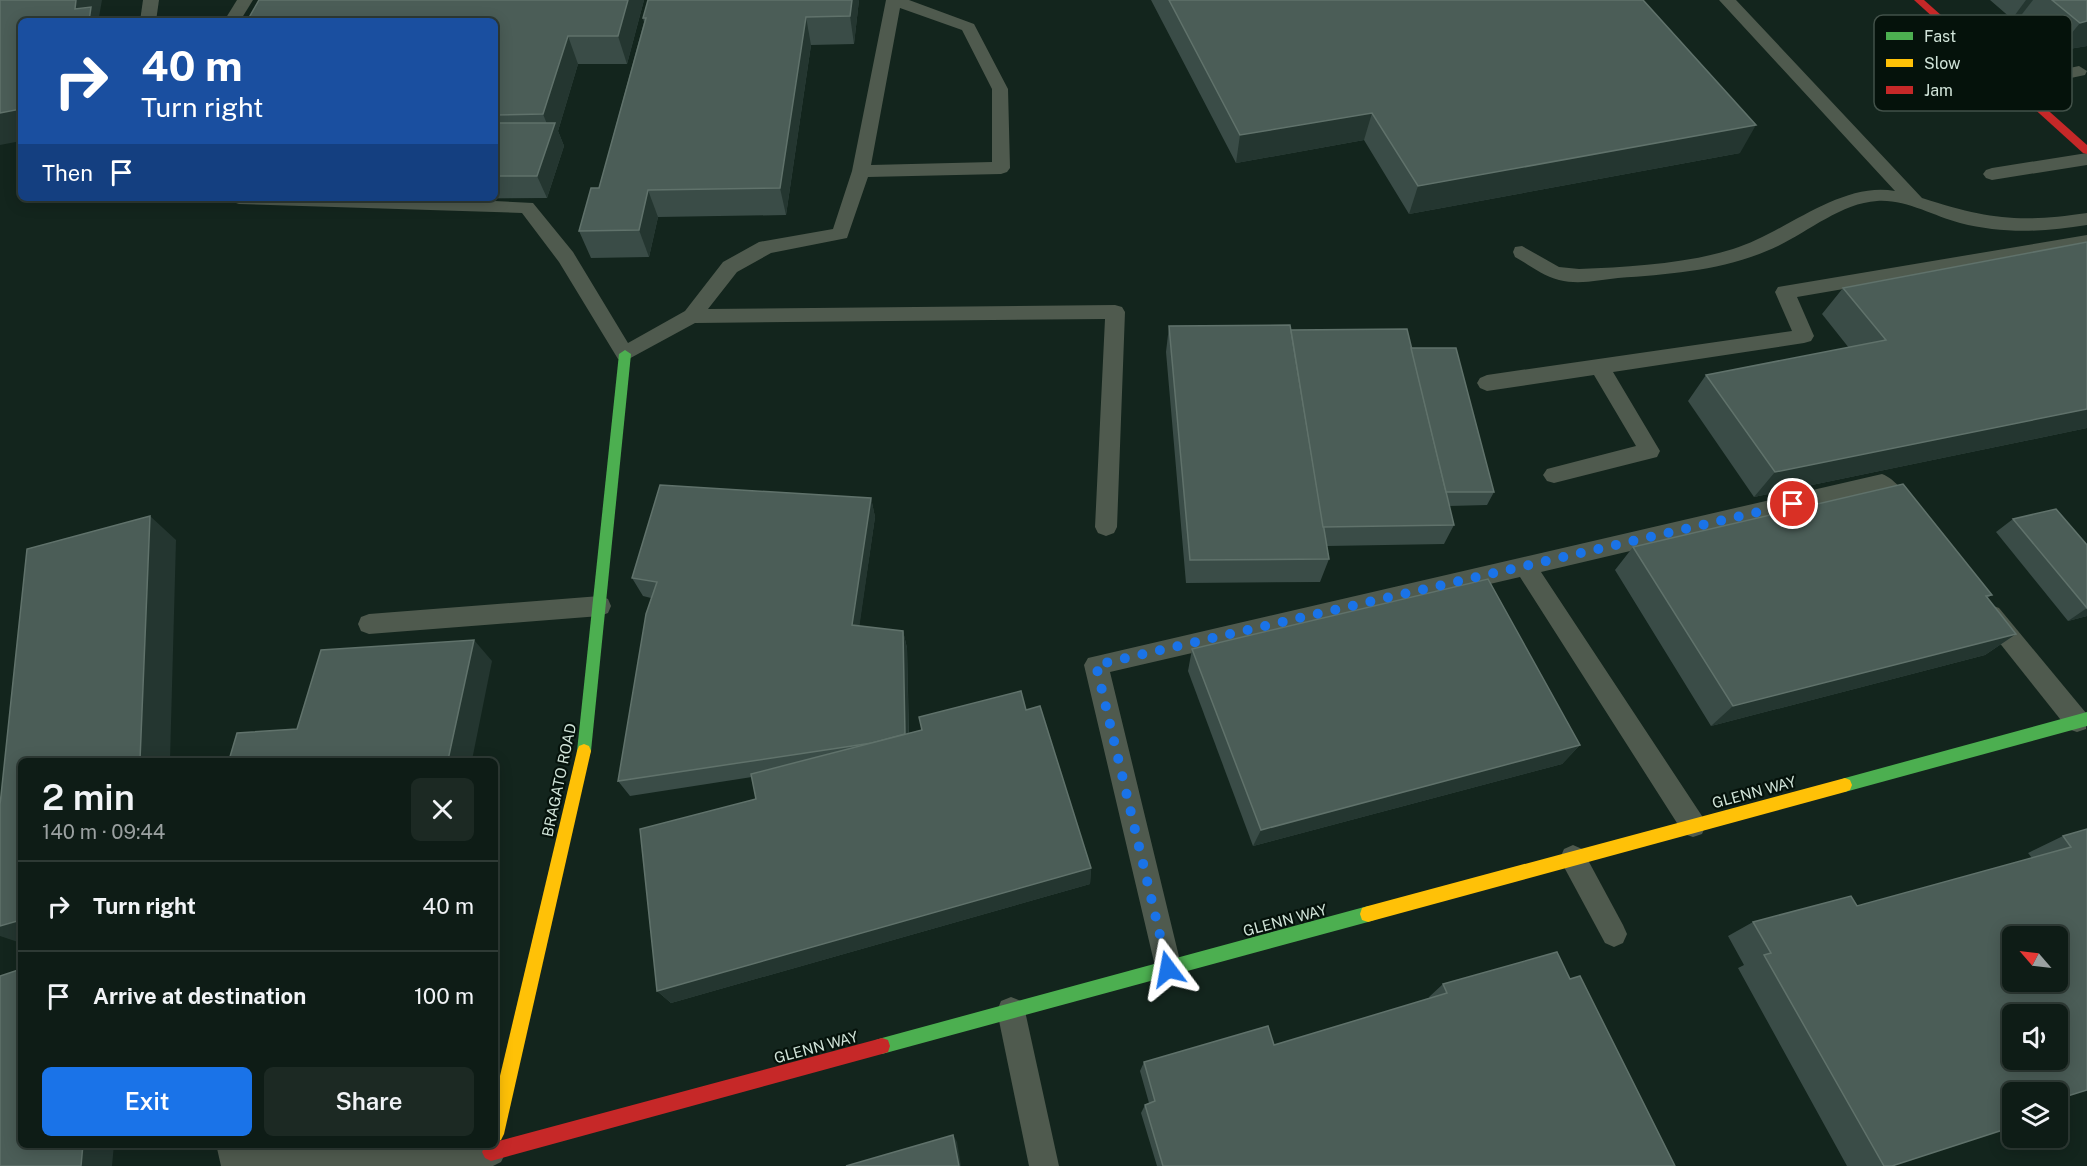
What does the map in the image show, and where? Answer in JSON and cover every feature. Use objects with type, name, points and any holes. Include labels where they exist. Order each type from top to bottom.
[{"type":"street","points":[[1918,0],[1935,15]]},
{"type":"street","points":[[2043,111],[2087,151]]},
{"type":"street","name":"BRAGATO ROAD","points":[[498,1121],[587,738],[625,354]]},
{"type":"street","name":"GLENN WAY","points":[[498,1142],[1011,1011],[2082,720]]},
{"type":"lane","points":[[148,18],[151,0]]},
{"type":"lane","points":[[234,18],[245,0]]},
{"type":"lane","points":[[335,201],[526,207],[566,257],[625,354],[692,316],[730,267],[766,248],[841,234],[861,171],[894,0],[968,27],[1000,89],[1001,168],[861,171]]},
{"type":"lane","points":[[1727,0],[1916,202]]},
{"type":"lane","points":[[2072,73],[2079,71]]},
{"type":"lane","points":[[1992,174],[2087,159]]},
{"type":"lane","points":[[1522,252],[1555,272],[1573,276],[1652,271],[1730,256],[1759,247],[1845,204],[1876,195],[1916,202],[1970,219],[2004,225],[2045,226],[2087,219]]},
{"type":"lane","points":[[1487,383],[1804,336],[1785,292],[2087,242]]},
{"type":"lane","points":[[692,316],[1115,312],[1106,527]]},
{"type":"lane","points":[[1554,475],[1650,451],[1599,366]]},
{"type":"lane","points":[[1168,969],[1096,665],[1882,483],[1920,529]]},
{"type":"lane","points":[[1525,566],[1693,825]]},
{"type":"lane","points":[[1980,602],[2082,720]]},
{"type":"lane","points":[[369,624],[600,606]]},
{"type":"lane","points":[[1573,858],[1614,934]]},
{"type":"lane","points":[[1011,1011],[1044,1166]]},
{"type":"lane","points":[[232,1148],[233,1159],[412,1148]]},
{"type":"building","points":[[0,0],[76,0],[75,9],[91,7],[89,18],[18,18],[18,110],[0,113]]},
{"type":"building","points":[[259,0],[628,0],[618,36],[568,36],[543,114],[498,115],[498,18],[249,18]]},
{"type":"building","points":[[648,0],[852,0],[850,16],[806,17],[780,188],[648,190],[639,230],[579,231],[591,188],[599,188],[646,18],[643,18]]},
{"type":"building","points":[[1169,0],[1643,0],[1756,125],[1418,186],[1372,113],[1240,135]]},
{"type":"building","points":[[2052,0],[2087,0],[2087,21],[2080,23]]},
{"type":"building","points":[[498,123],[555,123],[537,176],[498,176]]},
{"type":"building","points":[[2087,242],[2087,409],[1775,472],[1706,375],[1886,340],[1843,288]]},
{"type":"building","points":[[1290,325],[1329,559],[1190,560],[1169,326]]},
{"type":"building","points":[[1407,329],[1454,525],[1323,527],[1291,330]]},
{"type":"building","points":[[1411,348],[1456,348],[1494,492],[1446,492]]},
{"type":"building","points":[[1903,484],[1992,595],[1986,596],[2016,634],[1733,706],[1633,547]]},
{"type":"building","points":[[660,485],[871,498],[852,625],[903,631],[905,734],[872,743],[618,781],[646,614],[657,582],[632,578]]},
{"type":"building","points":[[2056,509],[2087,545],[2087,608],[2013,519]]},
{"type":"building","points":[[150,516],[140,758],[18,758],[18,921],[0,926],[0,805],[27,549]]},
{"type":"building","points":[[1488,579],[1580,745],[1261,830],[1192,649]]},
{"type":"building","points":[[474,640],[448,758],[230,758],[237,733],[297,729],[321,650]]},
{"type":"building","points":[[1021,691],[1026,710],[1040,706],[1091,868],[657,991],[640,829],[756,799],[751,774],[922,730],[919,717]]},
{"type":"building","points":[[2087,829],[2087,1090],[2068,1096],[2068,1082],[2002,1082],[2002,1130],[1892,1166],[1884,1166],[1764,955],[1771,953],[1753,922],[1851,896],[1857,906],[2071,847],[2063,836]]},
{"type":"building","points":[[1557,952],[1570,979],[1580,976],[1675,1166],[1163,1166],[1145,1105],[1155,1101],[1144,1062],[1268,1026],[1274,1045],[1447,993],[1443,984]]},
{"type":"building","points":[[18,970],[18,1148],[83,1148],[81,1166],[0,1166],[0,976]]},
{"type":"building","points":[[953,1135],[959,1166],[846,1166]]},
{"type":"traffic: fast","points":[[584,751],[625,354]]},
{"type":"traffic: fast","points":[[1845,785],[2087,719]]},
{"type":"traffic: fast","points":[[882,1046],[1368,914]]},
{"type":"traffic: slow","points":[[498,1121],[584,751]]},
{"type":"traffic: slow","points":[[1368,914],[1845,785]]},
{"type":"traffic: jam","points":[[1919,0],[1936,15]]},
{"type":"traffic: jam","points":[[2042,111],[2087,151]]},
{"type":"traffic: jam","points":[[491,1152],[882,1046]]},
{"type":"route","points":[[1168,969],[1096,665],[1793,504]]}]
